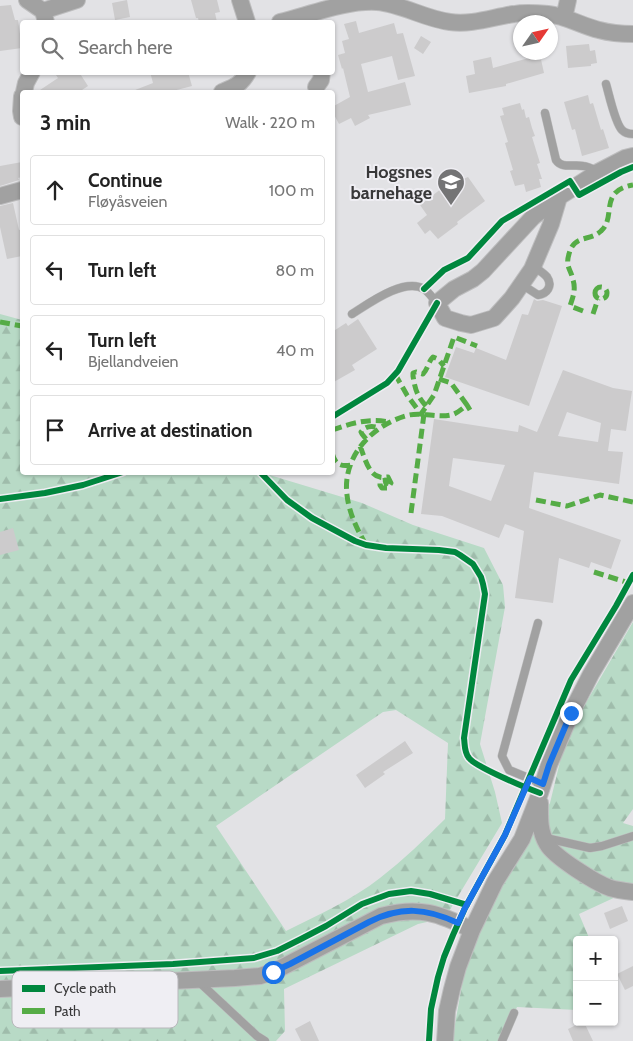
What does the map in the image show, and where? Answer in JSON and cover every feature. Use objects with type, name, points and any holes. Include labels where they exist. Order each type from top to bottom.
[{"type":"street","points":[[27,0],[44,17],[77,0]]},
{"type":"street","points":[[240,0],[246,20]]},
{"type":"street","points":[[564,18],[568,0]]},
{"type":"street","points":[[306,20],[355,3],[377,2],[450,22],[539,13],[551,14],[598,30],[633,34]]},
{"type":"street","points":[[24,90],[30,75]]},
{"type":"street","points":[[227,90],[236,86],[246,75]]},
{"type":"street","points":[[559,197],[551,224],[533,266],[512,298],[494,318],[471,325],[446,318],[437,303],[454,289],[473,279],[483,271],[533,217],[559,197],[598,172],[625,158],[633,156]]},
{"type":"street","points":[[0,196],[20,191]]},
{"type":"street","points":[[445,1041],[447,1010],[452,989],[472,930],[495,882],[522,839],[549,765],[571,713],[591,674],[633,603]]},
{"type":"street","points":[[542,788],[540,821],[546,843],[554,853],[589,878],[612,889],[633,892]]},
{"type":"street","points":[[178,981],[252,976],[273,972],[381,916],[396,912],[426,911],[447,918],[472,930]]},
{"type":"lane","points":[[606,84],[621,129],[633,134]]},
{"type":"lane","points":[[545,114],[558,164],[563,166],[582,165],[598,172]]},
{"type":"lane","points":[[521,284],[538,295],[544,294],[548,290],[550,285],[548,278],[533,266]]},
{"type":"lane","points":[[352,314],[386,293],[401,287],[417,286],[424,289],[437,303]]},
{"type":"lane","points":[[538,623],[502,756],[509,770],[542,788]]},
{"type":"lane","points":[[544,837],[590,848],[633,836]]},
{"type":"lane","points":[[197,980],[257,1036],[265,1041]]},
{"type":"lane","points":[[502,1041],[514,1013]]},
{"type":"green space","points":[[0,314],[20,319],[20,475],[270,475],[362,503],[413,525],[484,548],[503,585],[505,607],[480,744],[495,792],[502,823],[445,918],[418,924],[284,989],[285,1031],[276,1041],[0,1041]],"holes":[[[396,710],[448,743],[445,819],[405,857],[369,886],[334,907],[286,931],[216,826],[383,712]]]},
{"type":"green space","points":[[633,622],[633,809],[623,823],[633,826],[633,889],[579,914],[588,936],[573,936],[573,1010],[517,1007],[503,1041],[452,1041],[465,968],[498,888],[550,803],[566,737]]},
{"type":"building","points":[[127,0],[130,17],[115,20],[112,3]]},
{"type":"building","points":[[191,0],[217,0],[220,12],[215,13],[217,20],[198,20],[196,18]]},
{"type":"building","points":[[11,5],[15,20],[18,20],[20,48],[0,51],[0,6]]},
{"type":"building","points":[[356,21],[359,33],[394,23],[397,34],[403,33],[415,76],[398,80],[392,56],[361,64],[368,92],[405,82],[411,105],[368,115],[370,118],[355,126],[351,118],[339,124],[335,117],[335,105],[350,97],[338,55],[345,53],[342,41],[349,39],[344,24]]},
{"type":"building","points":[[421,36],[431,42],[423,54],[414,48]]},
{"type":"building","points":[[589,44],[590,51],[595,50],[597,63],[591,64],[591,66],[568,68],[566,46]]},
{"type":"building","points":[[491,57],[493,68],[522,60],[541,60],[544,73],[506,84],[506,86],[469,93],[466,76],[475,74],[473,61]]},
{"type":"building","points":[[56,75],[81,75],[88,86],[82,90],[40,90],[58,78]]},
{"type":"building","points":[[151,75],[189,75],[192,86],[177,90],[135,90],[153,83]]},
{"type":"building","points":[[588,95],[590,104],[593,103],[601,130],[603,129],[609,148],[582,156],[575,129],[572,130],[564,102]]},
{"type":"building","points":[[520,103],[526,118],[529,117],[535,136],[532,137],[540,163],[537,164],[542,179],[539,179],[541,187],[526,192],[524,184],[515,186],[510,171],[513,170],[505,143],[508,142],[500,116],[504,115],[502,108]]},
{"type":"building","points":[[20,162],[19,180],[0,186],[0,166]]},
{"type":"building","points":[[458,176],[461,180],[468,177],[485,201],[438,239],[430,230],[425,234],[417,223],[427,215],[420,205]]},
{"type":"building","points":[[13,203],[20,230],[20,256],[7,259],[0,227],[0,206]]},
{"type":"building","points":[[534,299],[562,306],[529,406],[445,377],[456,347],[474,353],[476,348],[506,360],[522,314],[528,315]]},
{"type":"building","points":[[358,319],[377,349],[352,365],[355,370],[335,381],[335,330],[346,323],[348,326]]},
{"type":"building","points":[[563,370],[613,388],[632,391],[626,431],[611,429],[608,451],[623,452],[619,484],[534,472],[529,508],[621,540],[611,569],[591,562],[589,568],[559,558],[553,603],[515,598],[524,531],[505,524],[499,538],[442,516],[421,514],[434,419],[518,432],[519,425],[537,432]],"holes":[[[567,412],[601,423],[598,442],[558,436]],[[453,458],[505,465],[491,501],[449,486]]]},
{"type":"building","points":[[13,528],[19,550],[0,555],[0,532]]},
{"type":"building","points":[[405,741],[413,753],[383,772],[385,774],[365,788],[356,775]]},
{"type":"building","points":[[622,906],[628,921],[610,929],[604,913]]},
{"type":"building","points":[[633,966],[633,986],[625,990],[618,974]]},
{"type":"building","points":[[310,1021],[319,1041],[301,1041],[295,1029]]},
{"type":"building","points":[[574,1026],[586,1026],[593,1041],[573,1041],[568,1029]]},
{"type":"marked path","points":[[583,311],[570,306],[574,290],[568,262],[571,248],[578,241],[601,231],[606,225],[610,205],[615,193],[622,188],[633,185]]},
{"type":"marked path","points":[[603,287],[606,288],[607,293],[606,298],[599,299],[596,298],[595,291],[596,288],[603,287]]},
{"type":"marked path","points":[[593,314],[598,299]]},
{"type":"marked path","points":[[0,322],[20,326]]},
{"type":"marked path","points":[[395,374],[421,414],[434,395],[454,337],[477,346]]},
{"type":"marked path","points":[[426,406],[417,392],[413,373],[423,374],[433,357],[438,359],[444,366]]},
{"type":"marked path","points":[[439,379],[451,383],[467,405]]},
{"type":"marked path","points":[[366,545],[354,521],[347,495],[350,467],[355,455],[363,444],[372,434],[396,419],[419,414],[451,415],[467,405],[470,410]]},
{"type":"marked path","points":[[411,513],[424,414]]},
{"type":"marked path","points":[[335,429],[360,422],[389,422]]},
{"type":"marked path","points":[[366,439],[361,432],[365,428],[380,428]]},
{"type":"marked path","points":[[360,446],[372,473],[381,477],[388,477],[391,483],[388,488],[382,488],[380,482],[385,480],[386,484],[384,484]]},
{"type":"marked path","points":[[335,460],[338,464],[344,466],[351,465]]},
{"type":"marked path","points":[[536,500],[567,506],[600,495],[633,502]]},
{"type":"marked path","points":[[594,572],[629,583]]},
{"type":"cycle path","points":[[424,289],[444,270],[468,258],[502,221],[570,181],[579,195],[633,167]]},
{"type":"cycle path","points":[[335,415],[387,383],[398,371],[437,303]]},
{"type":"cycle path","points":[[0,499],[45,493],[83,485],[114,475]]},
{"type":"cycle path","points":[[263,475],[287,500],[312,518],[355,541],[386,548],[455,552],[473,564],[481,577],[485,594],[464,738],[465,751],[467,756],[481,767],[540,793]]},
{"type":"cycle path","points":[[429,1041],[431,1009],[438,977],[453,935],[465,908],[505,835],[571,680],[633,575]]},
{"type":"cycle path","points":[[0,971],[173,964],[254,958],[277,951],[326,926],[362,904],[389,894],[411,891],[430,894],[467,905]]},
{"type":"place","name":"Hogsnes barnehage","points":[[451,206]]},
{"type":"route","points":[[273,972],[381,916],[396,912],[426,911],[458,923],[505,835],[530,778],[543,784],[571,713]]}]
